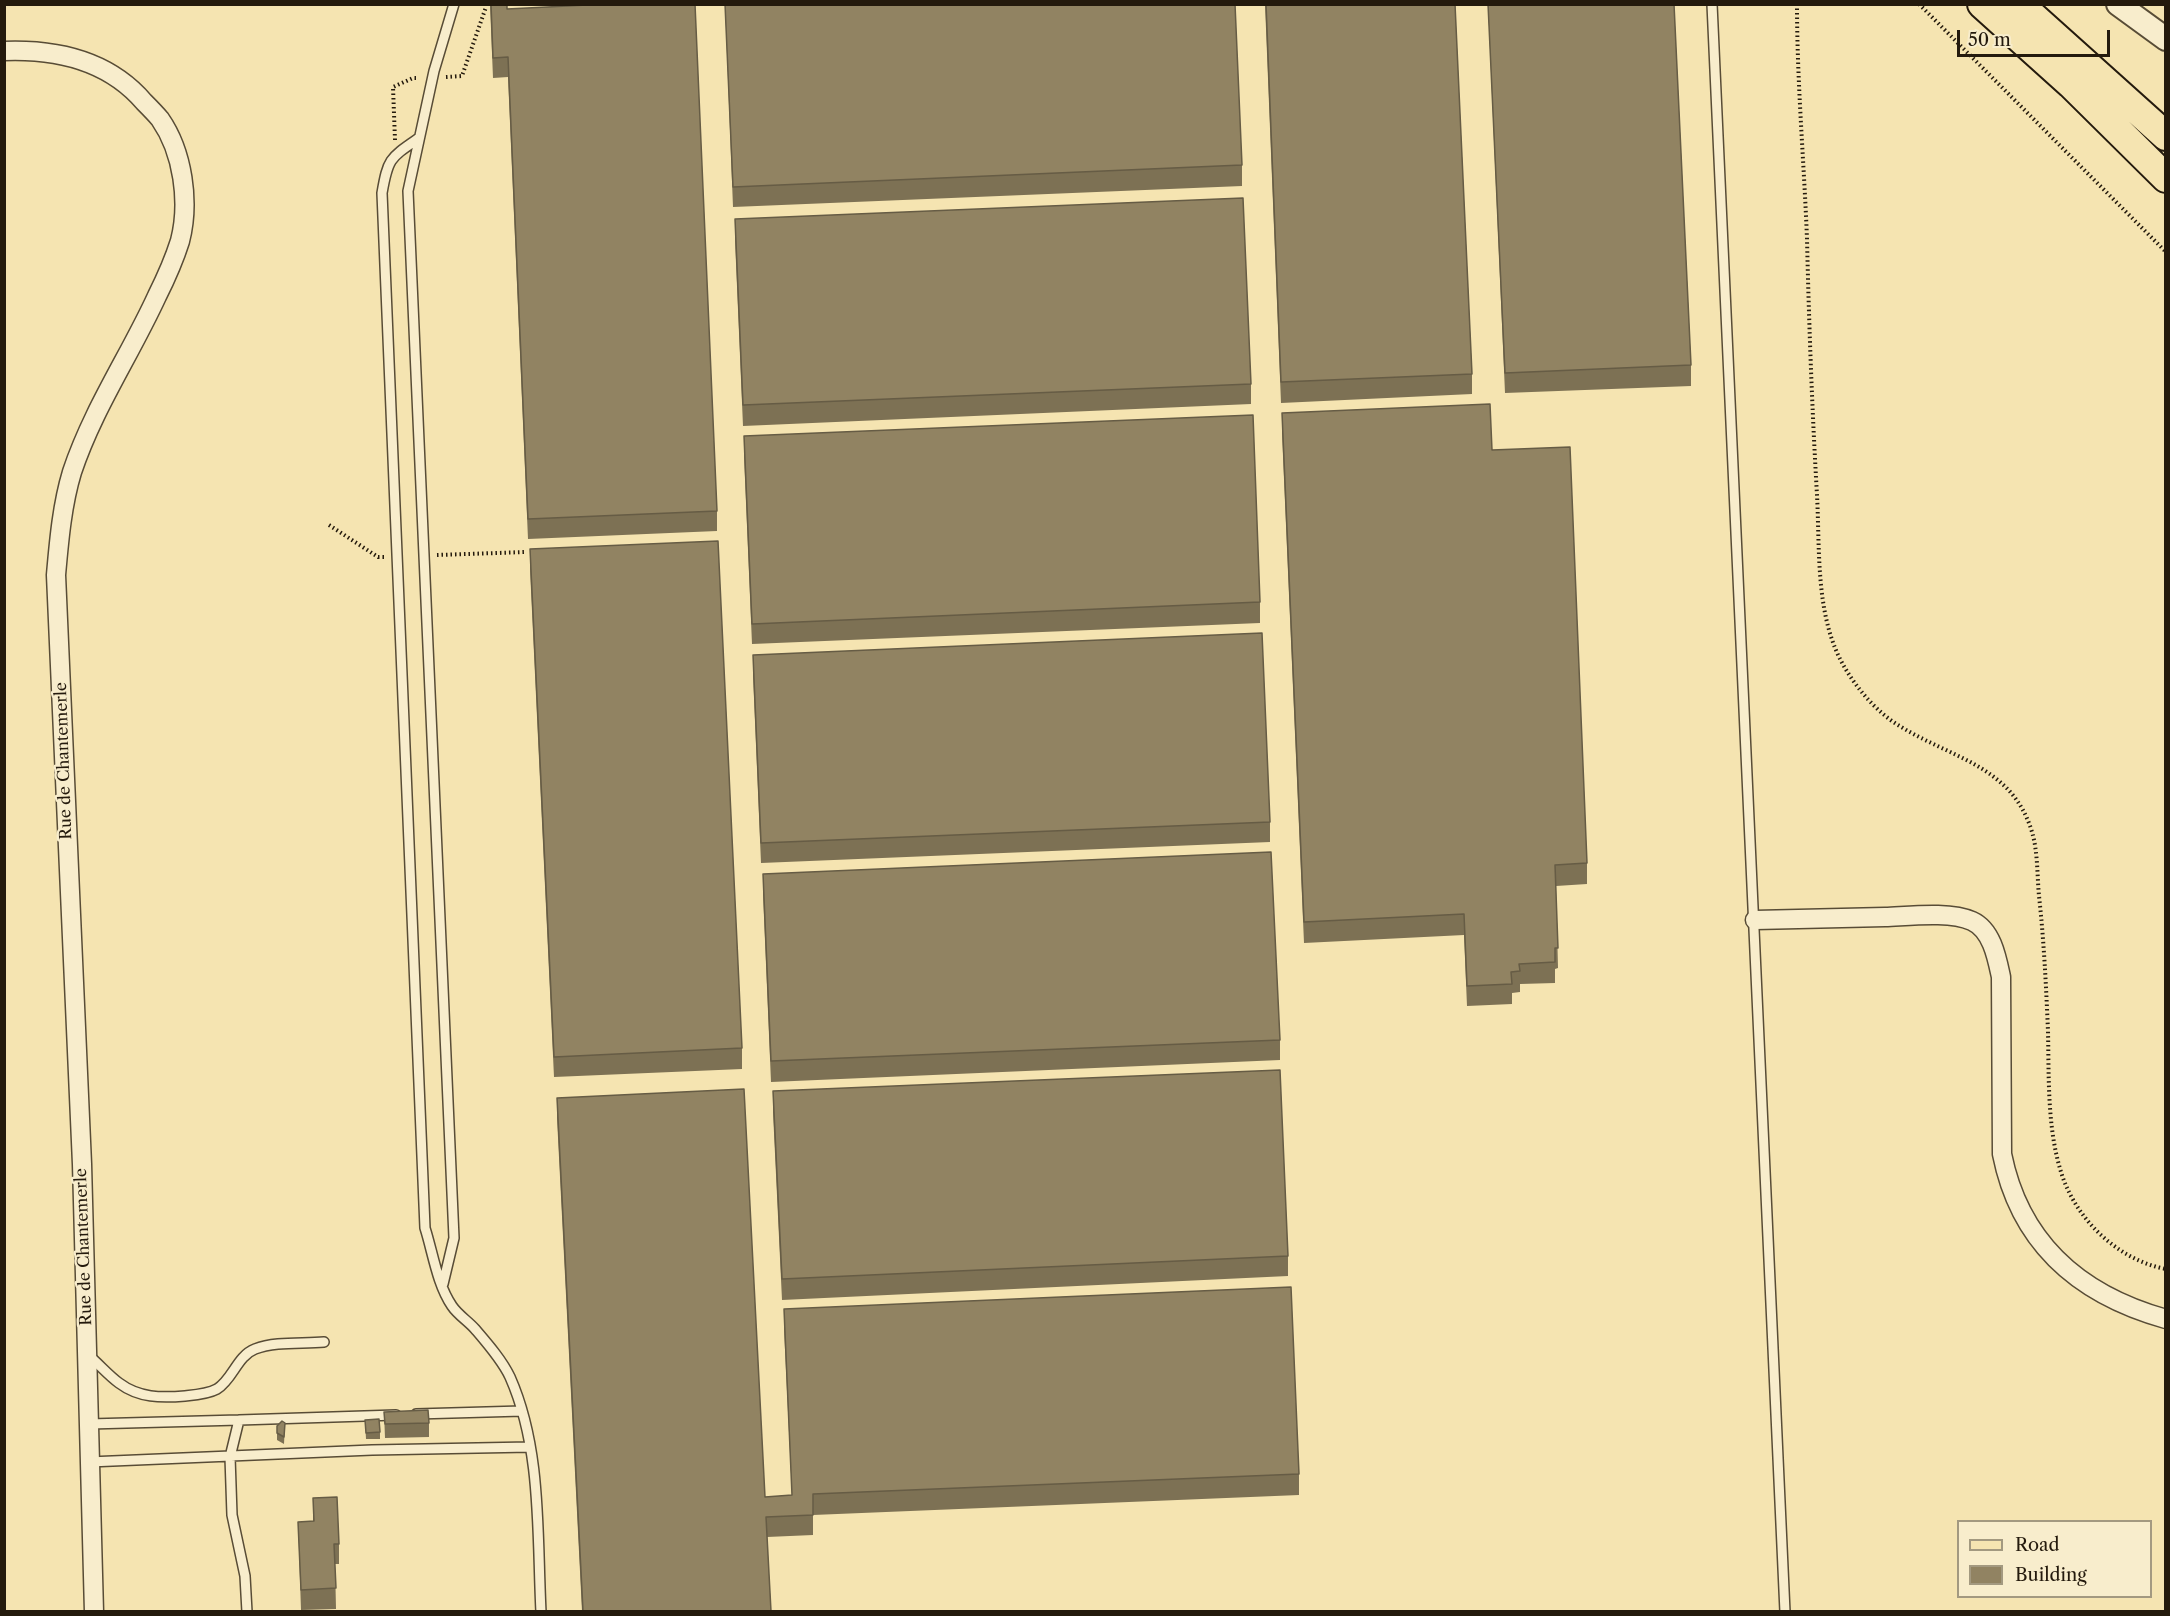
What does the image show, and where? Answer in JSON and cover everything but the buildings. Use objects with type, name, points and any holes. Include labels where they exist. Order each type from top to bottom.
[{"type":"main road","points":[[1982,4],[2080,92],[2166,178]]},
{"type":"main road","points":[[2019,4],[2166,136]]},
{"type":"street","points":[[2118,4],[2166,39]]},
{"type":"street","name":"Rue de Chantemerle","points":[[4,51],[34,50],[79,59],[98,66],[126,84],[160,119],[174,148],[183,179],[184,199],[180,240],[169,271],[148,316],[97,411],[72,473],[61,524],[56,575],[81,1152],[94,1611]]},
{"type":"street","points":[[1755,920],[1958,916],[1974,922],[1985,933],[1996,952],[2001,976],[2002,1154],[2006,1175],[2015,1198],[2029,1225],[2064,1267],[2110,1299],[2137,1311],[2166,1319]]},
{"type":"lane","points":[[442,1286],[454,1238],[408,191],[434,71],[454,4]]},
{"type":"lane","points":[[1712,4],[1785,1611]]},
{"type":"lane","points":[[419,138],[395,154],[386,168],[382,193],[425,1228],[442,1286],[452,1306],[474,1329],[509,1375],[522,1411],[535,1479],[541,1611]]},
{"type":"lane","points":[[88,1355],[102,1365],[118,1383],[136,1393],[158,1398],[201,1394],[217,1389],[229,1378],[245,1355],[253,1350],[268,1345],[324,1342]]},
{"type":"lane","points":[[89,1424],[522,1411]]},
{"type":"lane","points":[[239,1420],[230,1457],[232,1515],[245,1576],[247,1611]]},
{"type":"lane","points":[[89,1462],[372,1450],[530,1447]]},
{"type":"path","points":[[1797,4],[1812,400],[1821,583],[1826,615],[1843,666],[1873,705],[1895,723],[1987,771],[2008,789],[2021,807],[2032,833],[2035,853],[2046,963],[2049,1096],[2054,1144],[2061,1174],[2073,1200],[2089,1222],[2111,1243],[2137,1259],[2166,1269]]},
{"type":"path","points":[[1919,4],[2166,252]]}]
